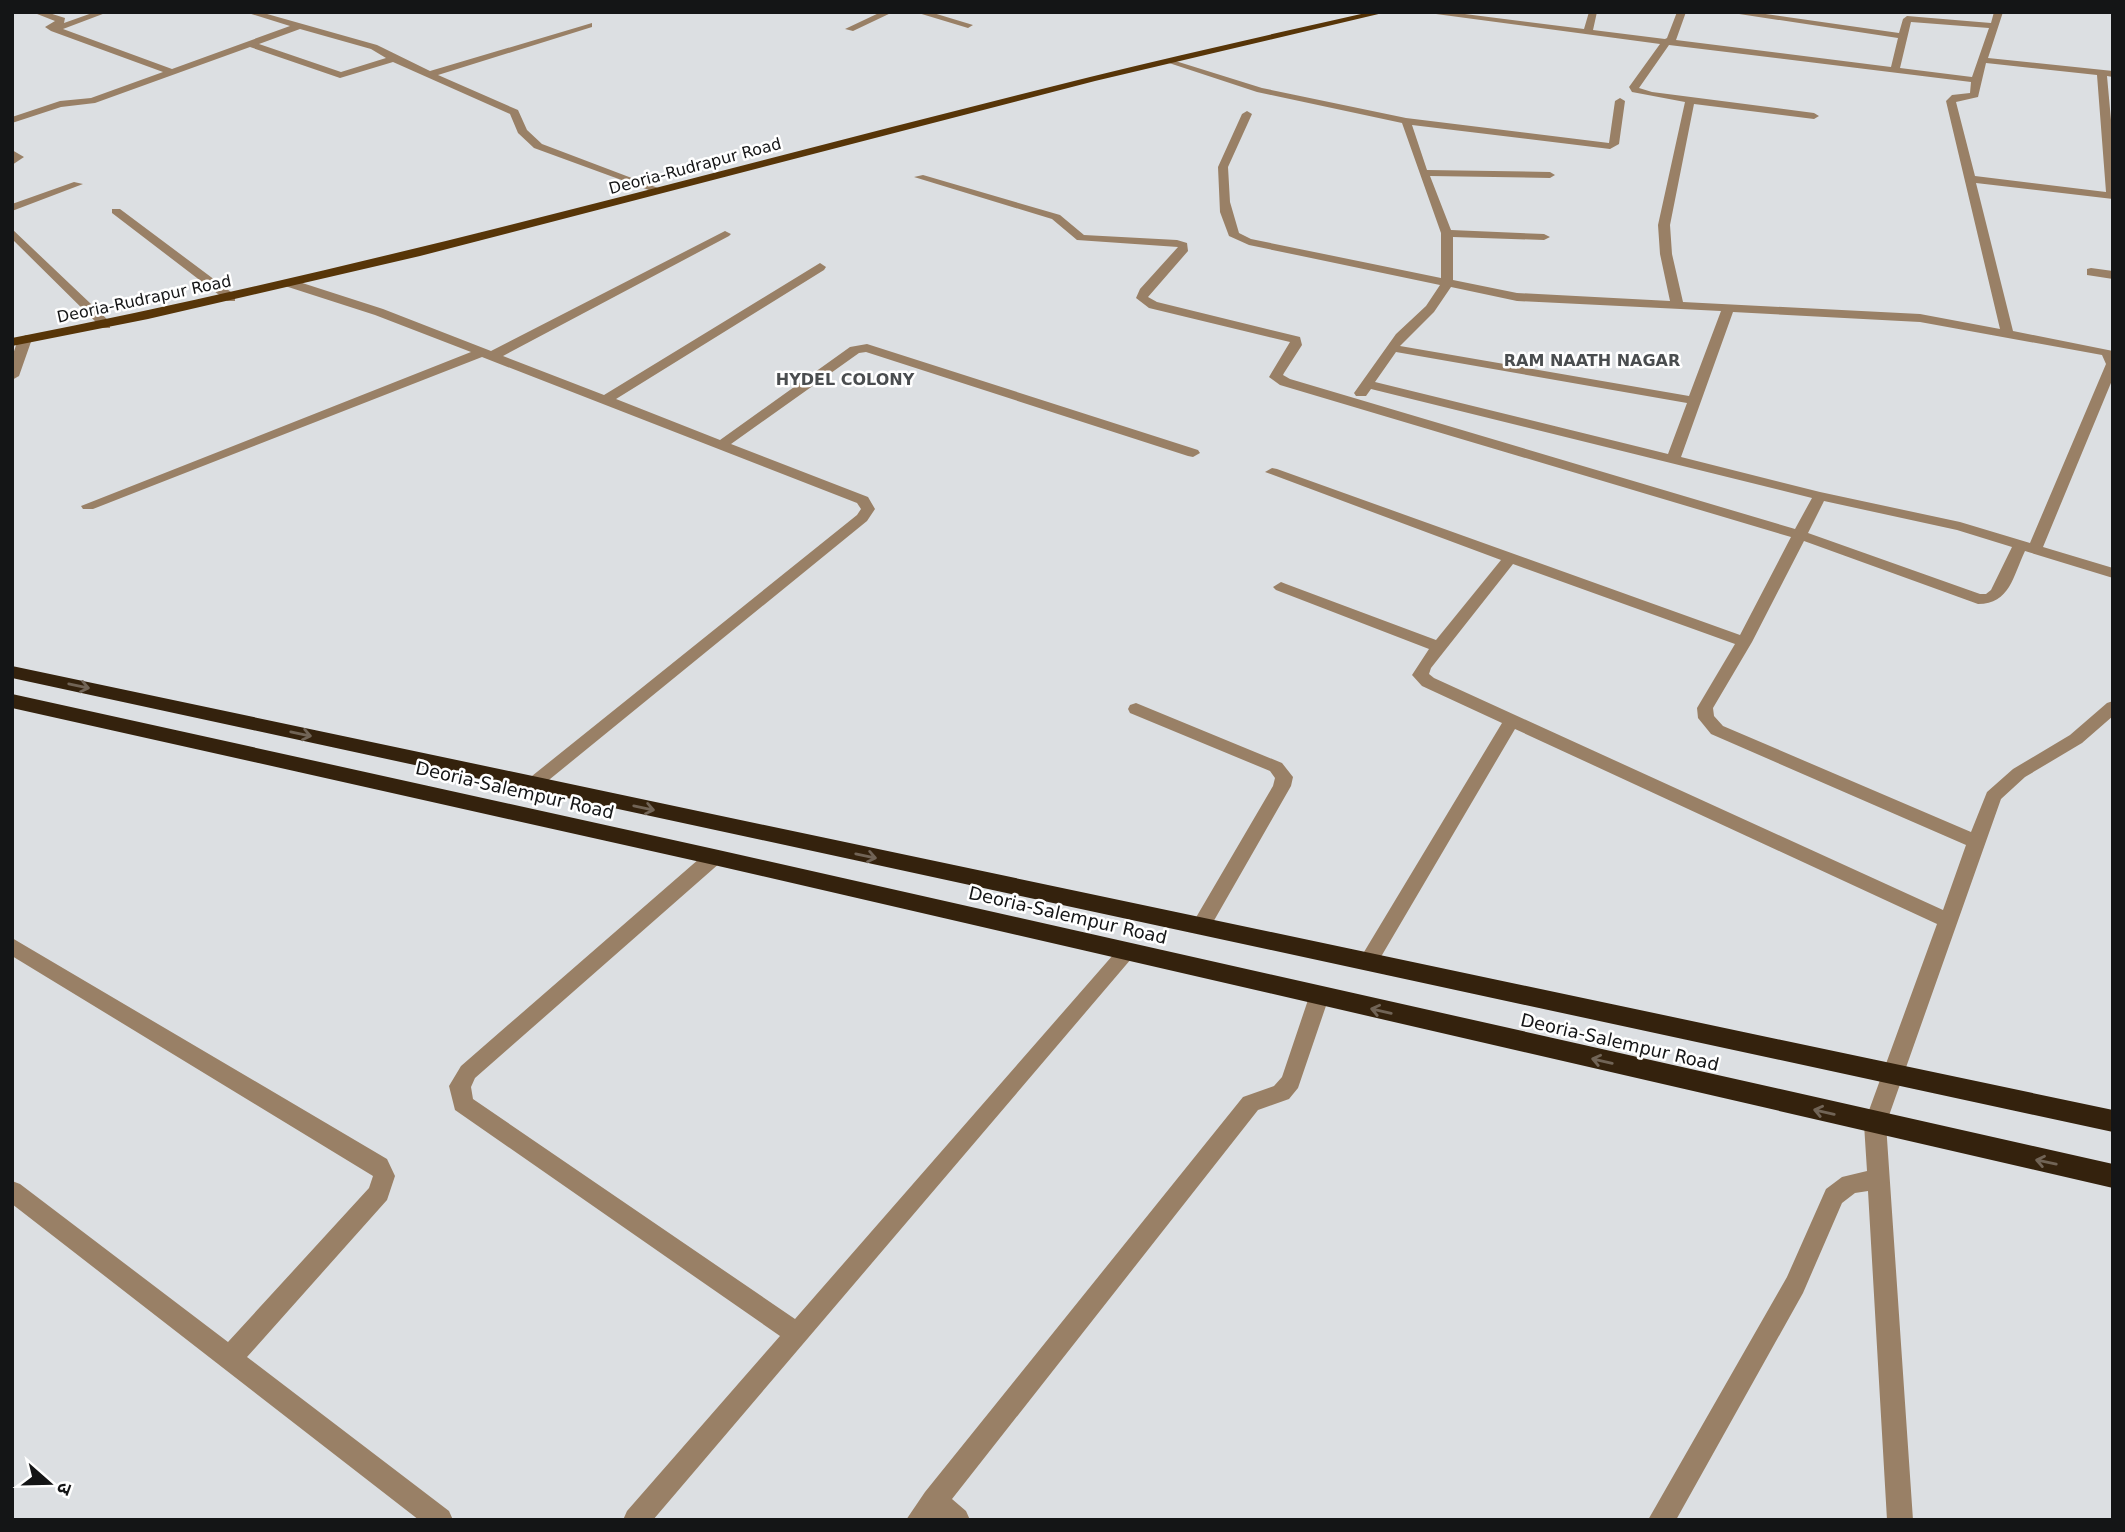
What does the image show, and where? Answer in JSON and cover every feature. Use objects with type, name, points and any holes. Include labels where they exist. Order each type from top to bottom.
[{"type":"highway","name":"Deoria-Salempur Road","points":[[12,672],[2113,1121]]},
{"type":"highway","name":"Deoria-Salempur Road","points":[[12,701],[715,857],[1875,1124],[2113,1176]]},
{"type":"main road","name":"Deoria-Rudrapur Road","points":[[19,341],[231,298],[1172,61],[1383,12]]},
{"type":"street","points":[[36,12],[62,20],[50,26],[54,29],[171,72]]},
{"type":"street","points":[[54,29],[104,12]]},
{"type":"street","points":[[249,12],[374,47],[514,112],[522,131],[538,146],[661,191]]},
{"type":"street","points":[[850,29],[889,12]]},
{"type":"street","points":[[919,12],[968,25]]},
{"type":"street","points":[[1425,12],[1976,80]]},
{"type":"street","points":[[1588,32],[1593,12]]},
{"type":"street","points":[[1682,12],[1669,41],[1634,87],[1635,90],[1815,116]]},
{"type":"street","points":[[1730,12],[1903,36]]},
{"type":"street","points":[[1999,12],[1976,80],[1975,94],[1955,97],[1951,101],[2007,332]]},
{"type":"street","points":[[1895,70],[1907,19],[1994,26]]},
{"type":"street","points":[[431,74],[589,25]]},
{"type":"street","points":[[12,120],[60,104],[87,102],[300,26]]},
{"type":"street","points":[[250,44],[340,75],[394,58]]},
{"type":"street","points":[[1970,178],[2113,196],[2107,73],[1983,60]]},
{"type":"street","points":[[1172,61],[1272,93],[1406,121],[1610,146],[1614,144],[1620,101]]},
{"type":"street","points":[[1677,303],[1666,254],[1664,225],[1690,100]]},
{"type":"street","points":[[919,177],[1056,217],[1081,238],[1183,245],[1184,249],[1144,292],[1143,298],[1148,303],[1296,340],[1296,345],[1276,377],[1800,535],[1978,598],[1990,599],[1997,592],[2028,546],[2112,364],[2107,352],[2095,348],[1920,318],[1677,303],[1517,297],[1237,238],[1229,227],[1221,176],[1247,114]]},
{"type":"street","points":[[1354,401],[1392,348],[1430,309],[1447,284],[1447,233],[1406,121]]},
{"type":"street","points":[[12,153],[19,157],[12,162]]},
{"type":"street","points":[[1423,173],[1550,175]]},
{"type":"street","points":[[12,208],[79,184]]},
{"type":"street","points":[[116,211],[231,298]]},
{"type":"street","points":[[12,232],[106,324]]},
{"type":"street","points":[[1447,233],[1544,237]]},
{"type":"street","points":[[88,506],[487,354],[725,234]]},
{"type":"street","points":[[605,400],[820,267]]},
{"type":"street","points":[[2091,272],[2113,275]]},
{"type":"street","points":[[289,283],[379,312],[863,500],[868,509],[852,527],[533,784]]},
{"type":"street","points":[[1673,459],[1729,306]]},
{"type":"street","points":[[12,376],[19,341]]},
{"type":"street","points":[[721,445],[855,350],[867,348],[1193,453]]},
{"type":"street","points":[[1392,348],[1696,401]]},
{"type":"street","points":[[1367,384],[1820,496],[1959,526],[2113,573]]},
{"type":"street","points":[[1272,472],[1744,642]]},
{"type":"street","points":[[1820,496],[1744,642],[1705,708],[1706,718],[1717,730],[1976,842]]},
{"type":"street","points":[[1510,558],[1438,646],[1420,675],[1428,682],[1947,920]]},
{"type":"street","points":[[1280,587],[1438,646]]},
{"type":"street","points":[[1900,1520],[1875,1124],[1993,796],[2019,773],[2076,739],[2113,707]]},
{"type":"street","points":[[1136,709],[1276,767],[1284,777],[1282,786],[1201,926]]},
{"type":"street","points":[[1368,962],[1512,720]]},
{"type":"street","points":[[715,857],[468,1072],[460,1086],[461,1095],[463,1104],[797,1334]]},
{"type":"street","points":[[12,946],[379,1166],[384,1176],[379,1193],[229,1359]]},
{"type":"street","points":[[636,1520],[1127,952]]},
{"type":"street","points":[[957,1520],[927,1510],[1251,1103],[1281,1093],[1292,1082],[1319,996]]},
{"type":"street","points":[[1661,1520],[1795,1285],[1834,1196],[1850,1184],[1878,1179]]},
{"type":"street","points":[[12,1191],[440,1520]]},
{"type":"district","name":"RAM NAATH NAGAR","points":[[1592,360]]},
{"type":"district","name":"HYDEL COLONY","points":[[845,379]]}]
